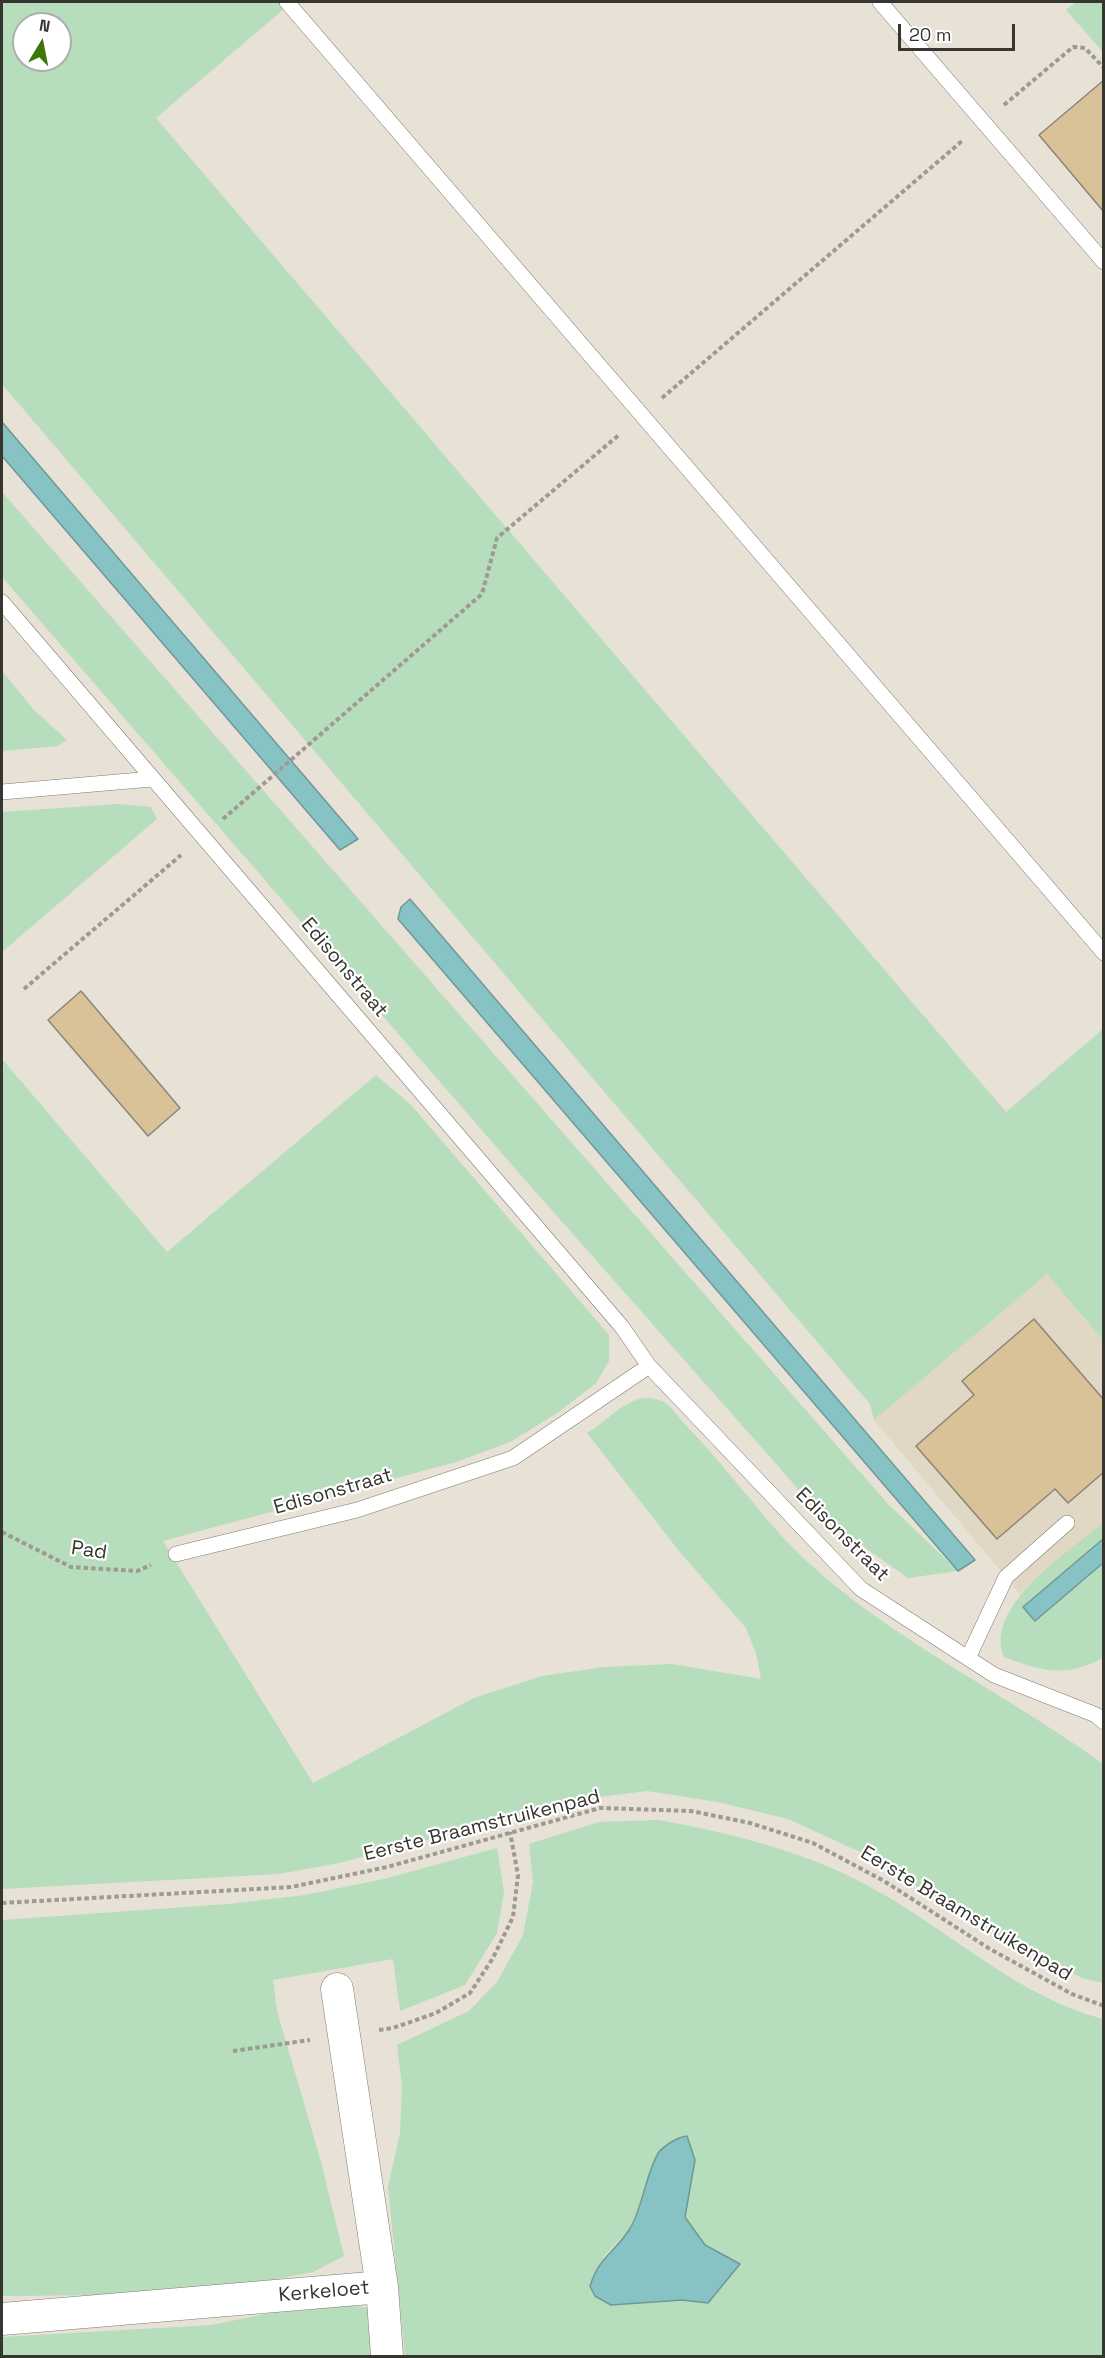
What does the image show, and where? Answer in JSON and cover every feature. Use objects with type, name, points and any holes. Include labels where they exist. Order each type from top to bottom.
[{"type":"street","name":"Kerkeloet","points":[[2,2319],[382,2288],[337,1989]]},
{"type":"street","points":[[382,2288],[387,2356]]},
{"type":"lane","points":[[288,2],[1104,953]]},
{"type":"lane","points":[[880,2],[1104,262]]},
{"type":"lane","name":"Edisonstraat","points":[[2,602],[622,1327],[650,1366],[861,1589],[994,1675],[1101,1715]]},
{"type":"lane","points":[[2,792],[152,779]]},
{"type":"lane","name":"Edisonstraat","points":[[176,1554],[357,1510],[513,1458],[650,1366]]},
{"type":"lane","points":[[968,1658],[1006,1577],[1067,1523]]},
{"type":"path","points":[[1001,108],[1072,47],[1086,48],[1104,68]]},
{"type":"path","points":[[24,989],[482,594],[497,538],[965,139]]},
{"type":"path","name":"Pad","points":[[2,1532],[71,1567],[137,1571],[176,1554]]},
{"type":"path","name":"Eerste Braamstruikenpad","points":[[2,1903],[291,1887],[387,1867],[600,1808],[691,1811],[750,1823],[813,1843],[884,1881],[990,1948],[1072,1994],[1104,2006]]},
{"type":"path","points":[[233,2051],[393,2028],[436,2013],[470,1993],[494,1958],[513,1917],[518,1875],[510,1832]]},
{"type":"shaded area","points":[[1047,1274],[1103,1340],[1103,1523],[1020,1594],[874,1420]]},
{"type":"green space","points":[[2,2],[292,2],[156,118],[1006,1112],[1103,1029],[1103,1340],[1047,1274],[874,1420],[870,1404],[2,384]]},
{"type":"green space","points":[[1076,2],[1103,2],[1103,52],[1066,10]]},
{"type":"green space","points":[[2,492],[888,1504],[958,1571],[908,1578],[840,1530],[800,1491],[519,1173],[2,577]]},
{"type":"green space","points":[[2,671],[34,710],[67,740],[57,746],[2,751]]},
{"type":"green space","points":[[119,804],[151,807],[157,819],[2,952],[2,812]]},
{"type":"green space","points":[[2,1059],[167,1252],[376,1075],[411,1105],[609,1335],[609,1361],[596,1383],[559,1412],[510,1442],[456,1462],[163,1541],[313,1783],[474,1698],[542,1676],[604,1667],[672,1664],[761,1679],[756,1653],[746,1628],[679,1551],[587,1433],[631,1402],[651,1398],[662,1401],[671,1408],[770,1523],[805,1559],[843,1592],[885,1623],[1062,1735],[1103,1764],[1103,1983],[1082,1978],[1009,1942],[858,1851],[788,1819],[718,1802],[647,1791],[583,1799],[339,1863],[279,1874],[2,1889]]},
{"type":"green space","points":[[1103,1523],[1103,1539],[1024,1607],[1036,1621],[1103,1563],[1103,1658],[1077,1668],[1054,1670],[1030,1666],[1004,1657],[1001,1638],[1006,1619],[1017,1600],[1051,1565]]},
{"type":"green space","points":[[659,1820],[744,1839],[827,1866],[879,1892],[1043,1996],[1103,2019],[1103,2356],[405,2356],[388,2187],[400,2133],[402,2087],[397,2045],[469,2011],[497,1982],[523,1935],[533,1882],[529,1844],[599,1822]],"holes":[[[695,2160],[685,2217],[705,2245],[740,2264],[708,2303],[682,2300],[611,2305],[603,2257],[629,2230],[641,2202]]]},
{"type":"green space","points":[[497,1848],[504,1892],[497,1933],[465,1985],[400,2011],[393,1959],[273,1980],[277,2011],[320,2158],[344,2256],[313,2272],[247,2285],[120,2295],[2,2296],[2,1920],[228,1904],[305,1895],[384,1879]]},
{"type":"green space","points":[[347,2305],[368,2308],[375,2356],[2,2356],[2,2337],[211,2325],[286,2310]]},
{"type":"water","points":[[2,422],[358,839],[340,850],[2,456]]},
{"type":"water","points":[[410,899],[975,1560],[958,1571],[398,919],[401,907]]},
{"type":"water","points":[[1103,1539],[1103,1563],[1035,1621],[1023,1607]]},
{"type":"water","points":[[687,2136],[695,2160],[685,2217],[705,2245],[740,2264],[708,2303],[682,2300],[611,2305],[595,2296],[590,2286],[594,2276],[602,2262],[634,2222],[651,2169],[659,2152],[672,2142]]},
{"type":"building","points":[[1104,80],[1104,212],[1039,135]]},
{"type":"building","points":[[81,991],[180,1108],[148,1136],[48,1020]]},
{"type":"building","points":[[1034,1319],[1104,1400],[1104,1472],[1068,1503],[1055,1489],[997,1539],[916,1446],[974,1395],[962,1381]]}]
